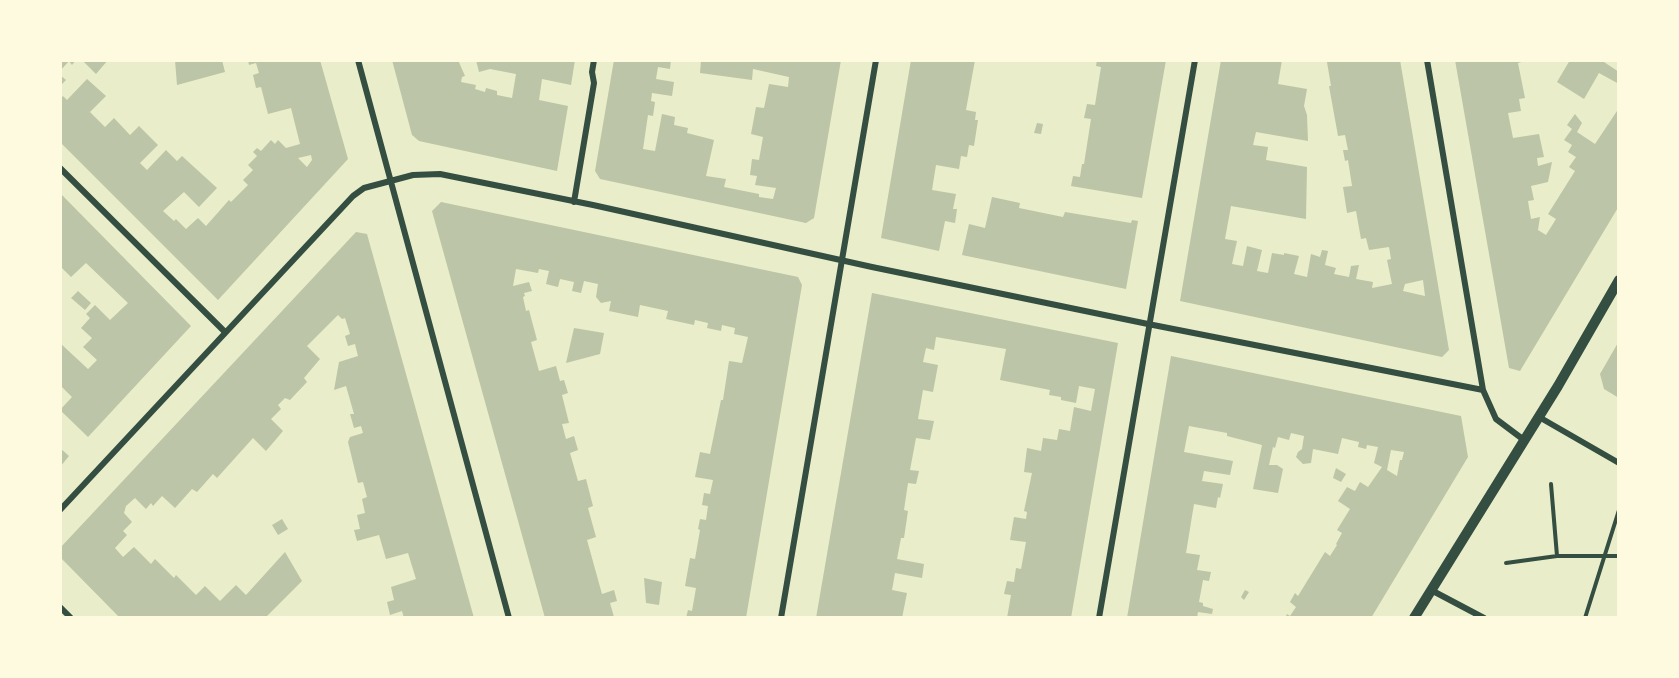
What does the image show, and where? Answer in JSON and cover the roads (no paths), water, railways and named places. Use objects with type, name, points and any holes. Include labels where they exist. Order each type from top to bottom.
[{"type":"street","points":[[358,60],[509,618]]},
{"type":"street","points":[[574,201],[594,83],[592,72],[594,60]]},
{"type":"street","points":[[781,618],[876,60]]},
{"type":"street","points":[[1099,618],[1195,60]]},
{"type":"street","points":[[1427,60],[1483,390],[1496,419],[1524,440]]},
{"type":"street","points":[[60,168],[225,332]]},
{"type":"street","points":[[60,510],[353,196],[364,188],[413,175],[440,174],[1148,324],[1483,390]]},
{"type":"street","points":[[1414,618],[1539,417],[1619,280]]},
{"type":"street","points":[[1539,417],[1619,463]]},
{"type":"street","points":[[1431,590],[1484,618]]},
{"type":"street","points":[[60,607],[71,618]]}]
